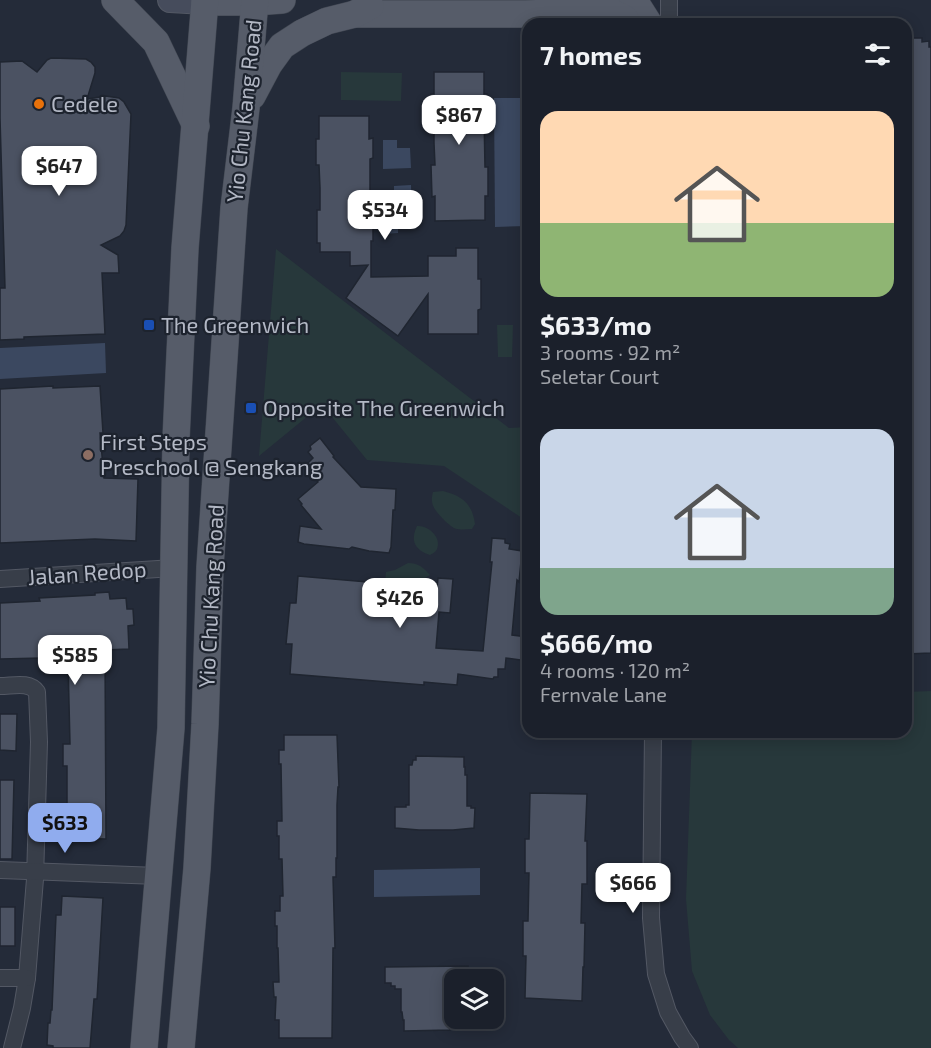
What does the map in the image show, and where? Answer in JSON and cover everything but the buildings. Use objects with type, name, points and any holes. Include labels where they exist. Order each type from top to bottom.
[{"type":"main road","points":[[115,0],[156,42],[196,127]]},
{"type":"main road","points":[[205,1],[282,0]]},
{"type":"main road","points":[[246,108],[269,64],[282,46],[327,21],[354,14],[381,0]]},
{"type":"main road","points":[[631,0],[645,18]]},
{"type":"main road","name":"Yio Chu Kang Road","points":[[144,1048],[171,728],[176,439],[185,248],[205,1]]},
{"type":"main road","name":"Yio Chu Kang Road","points":[[181,1048],[197,868],[206,724],[210,567],[232,232],[255,1]]},
{"type":"main road","points":[[354,14],[526,14],[608,10],[623,18]]},
{"type":"street","points":[[170,0],[205,1]]},
{"type":"street","points":[[669,0],[669,18]]},
{"type":"street","name":"Jalan Redop","points":[[0,579],[174,568]]},
{"type":"street","points":[[0,686],[29,685],[34,688],[37,693],[39,742],[36,871],[27,978],[12,1048]]},
{"type":"street","points":[[653,738],[651,918],[656,974],[668,1012],[690,1048]]},
{"type":"street","points":[[0,870],[158,876]]},
{"type":"street","points":[[0,978],[27,978]]},
{"type":"shaded area","points":[[341,72],[402,73],[401,101],[341,100]]},
{"type":"shaded area","points":[[276,249],[509,428],[522,427],[522,518],[444,466],[367,460],[328,412],[314,411],[259,456]]},
{"type":"shaded area","points":[[497,325],[513,325],[512,357],[498,357]]},
{"type":"shaded area","points":[[443,491],[456,495],[469,506],[475,524],[472,529],[454,528],[436,511],[432,501],[433,492]]},
{"type":"shaded area","points":[[417,526],[425,527],[438,540],[437,549],[430,555],[417,548],[415,544],[414,536]]},
{"type":"shaded area","points":[[408,563],[420,566],[430,575],[423,579],[421,587],[385,584],[386,572]]},
{"type":"shaded area","points":[[931,691],[931,1048],[738,1048],[710,1015],[692,971],[686,899],[692,738],[912,738],[912,692]]},
{"type":"water","points":[[494,98],[522,98],[522,226],[495,227]]},
{"type":"water","points":[[383,140],[397,140],[397,148],[410,148],[411,168],[383,169]]},
{"type":"water","points":[[411,185],[412,218],[398,218],[398,233],[383,234],[383,217],[388,216],[388,191],[394,190],[394,186]]},
{"type":"water","points":[[105,343],[106,373],[0,379],[0,348]]},
{"type":"water","points":[[480,868],[480,895],[374,897],[374,870]]},
{"type":"place","name":"Cedele","points":[[39,104]]},
{"type":"place","name":"The Greenwich","points":[[149,325]]},
{"type":"place","name":"Opposite The Greenwich","points":[[251,408]]},
{"type":"place","name":"First Steps Preschool @ Sengkang","points":[[88,455]]}]
